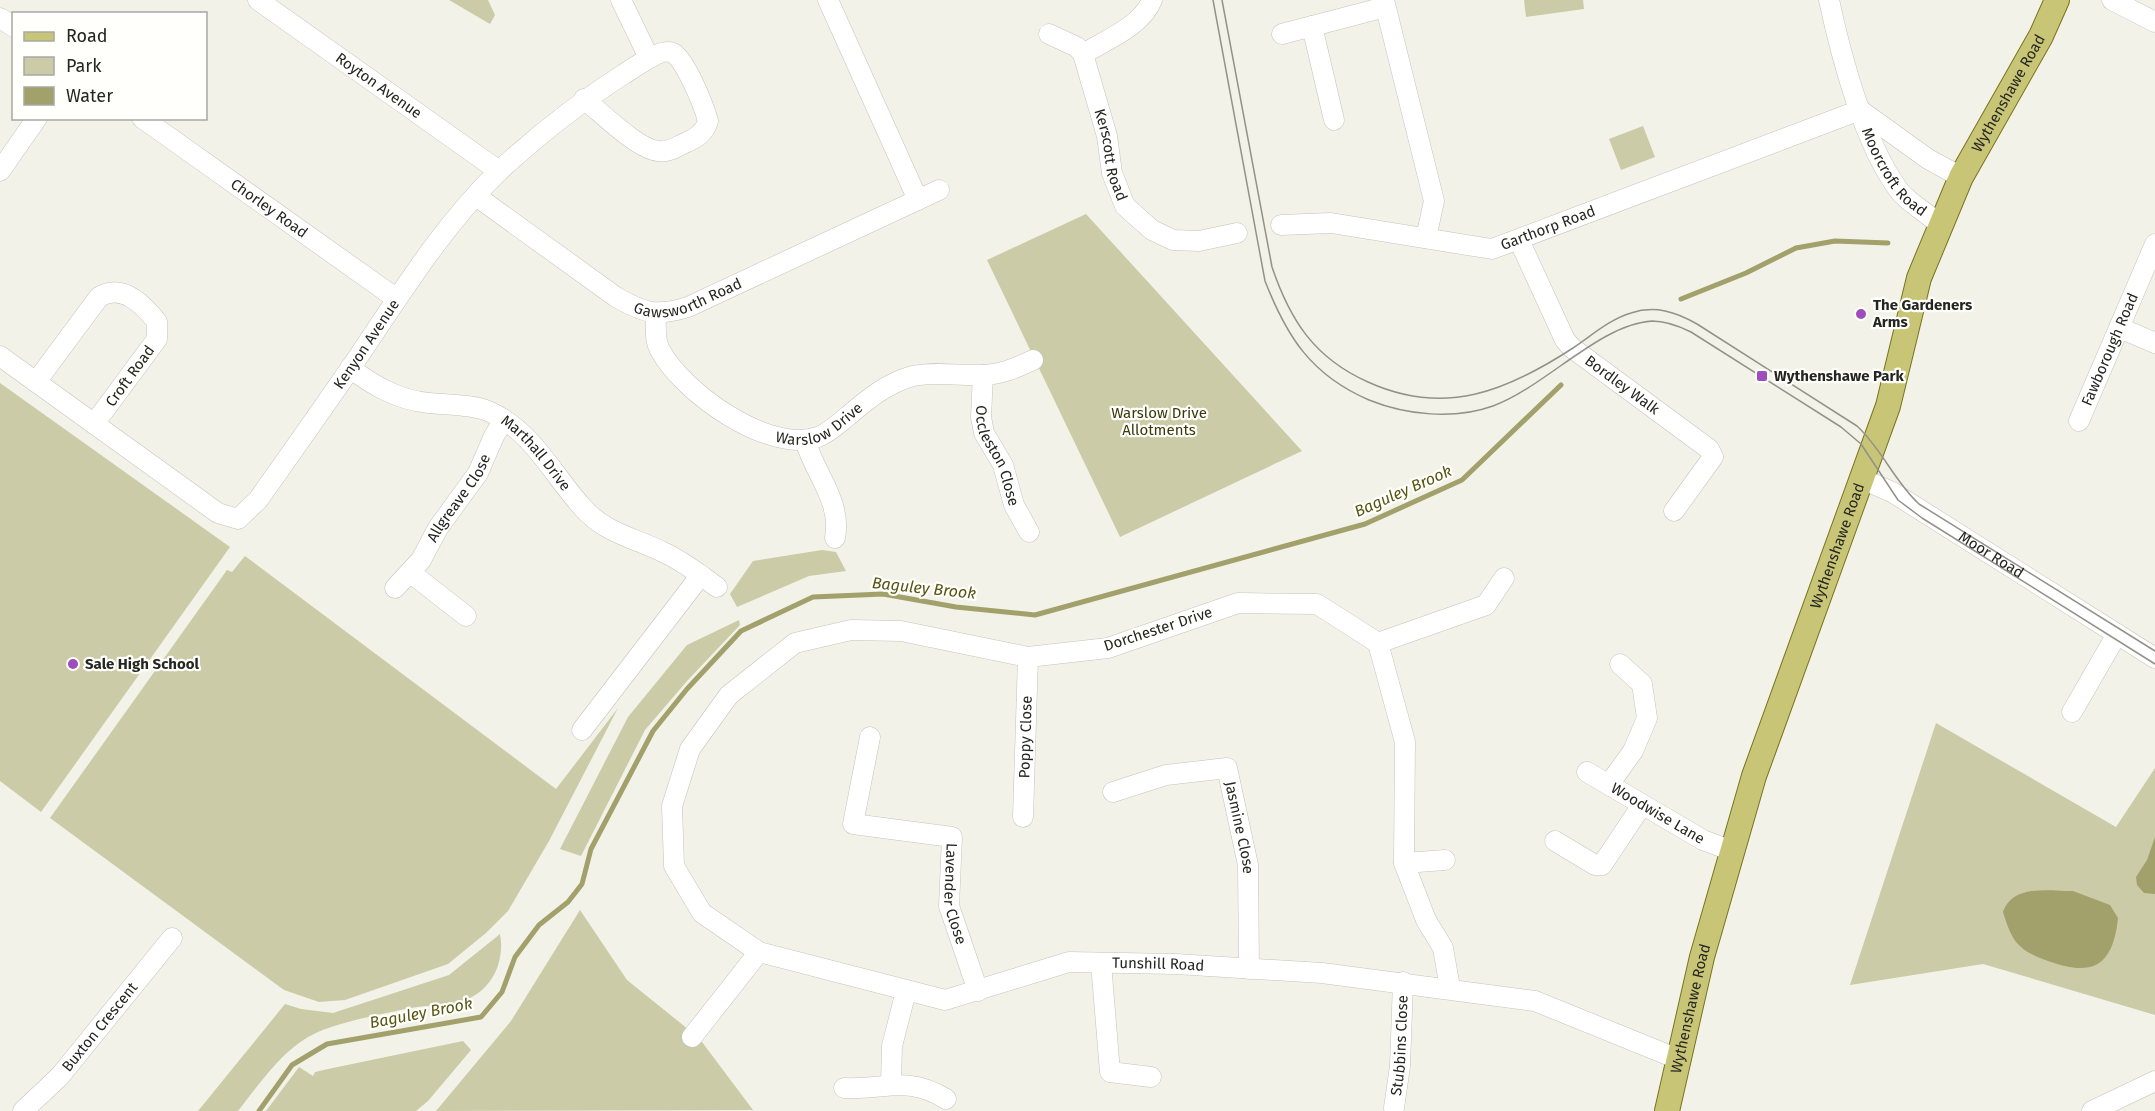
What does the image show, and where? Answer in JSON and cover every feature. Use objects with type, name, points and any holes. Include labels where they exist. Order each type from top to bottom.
[{"type":"main road","name":"Wythenshawe Road","points":[[1667,1111],[1702,957],[1754,776],[1888,406],[1919,278],[1939,225],[1961,177],[2041,36],[2057,0]]},
{"type":"street","name":"Royton Avenue","points":[[258,0],[500,171]]},
{"type":"street","points":[[584,99],[650,149],[672,150],[703,133],[708,122],[684,67],[673,53],[668,52],[649,58],[621,0]]},
{"type":"street","points":[[828,0],[918,200]]},
{"type":"street","points":[[1049,34],[1077,47],[1083,54],[1133,23],[1143,15],[1152,0]]},
{"type":"street","name":"Moorcroft Road","points":[[1829,0],[1839,46],[1860,110],[1888,174],[1900,192],[1939,225]]},
{"type":"street","points":[[2112,0],[2155,22]]},
{"type":"street","points":[[1281,225],[1330,223],[1426,238],[1434,201],[1385,4],[1282,34]]},
{"type":"street","points":[[1312,26],[1334,120]]},
{"type":"street","name":"Kerscott Road","points":[[1083,54],[1107,136],[1112,173],[1125,206],[1152,230],[1173,240],[1199,241],[1236,233]]},
{"type":"street","name":"Kenyon Avenue","points":[[94,424],[218,513],[238,519],[258,500],[397,299],[476,196],[500,171],[584,99],[649,58]]},
{"type":"street","name":"Moorcroft Road","points":[[1860,110],[1928,159],[1961,177]]},
{"type":"street","name":"Garthorp Road","points":[[1426,238],[1492,249],[1574,216],[1860,110]]},
{"type":"street","points":[[0,171],[36,120]]},
{"type":"street","name":"Chorley Road","points":[[145,120],[397,299]]},
{"type":"street","name":"Gawsworth Road","points":[[476,196],[616,297],[636,309],[656,314],[688,308],[939,190]]},
{"type":"street","name":"Bordley Walk","points":[[1519,240],[1565,340],[1572,348],[1709,449],[1713,457],[1674,511]]},
{"type":"street","name":"Fawborough Road","points":[[2079,421],[2155,244]]},
{"type":"street","name":"Croft Road","points":[[36,382],[99,297],[107,292],[118,291],[129,296],[158,322],[157,339],[94,424]]},
{"type":"street","name":"Warslow Drive","points":[[656,314],[659,348],[674,370],[691,387],[758,431],[776,438],[805,440],[820,436],[889,384],[928,374],[1000,373],[1033,360]]},
{"type":"street","points":[[2120,328],[2155,343]]},
{"type":"street","points":[[0,356],[94,424]]},
{"type":"street","name":"Marthall Drive","points":[[350,368],[373,386],[403,398],[472,407],[488,411],[504,420],[543,455],[594,519],[615,532],[681,561],[717,587]]},
{"type":"street","name":"Occleston Close","points":[[983,375],[981,417],[984,433],[1003,465],[1014,505],[1029,532]]},
{"type":"street","name":"Allgreave Close","points":[[394,588],[411,573],[478,473],[494,436],[504,420]]},
{"type":"street","points":[[805,440],[812,464],[837,513],[835,538]]},
{"type":"street","name":"Moor Road","points":[[1862,479],[1892,492],[2155,658]]},
{"type":"street","points":[[411,573],[466,616]]},
{"type":"street","points":[[582,730],[701,575]]},
{"type":"street","points":[[1450,988],[1443,948],[1426,920],[1404,863],[1406,742],[1378,642],[1486,605],[1504,578]]},
{"type":"street","name":"Dorchester Drive","points":[[674,866],[672,806],[690,750],[729,695],[795,643],[851,630],[900,631],[1028,657],[1108,648],[1238,603],[1317,604],[1378,642]]},
{"type":"street","points":[[2072,712],[2117,634]]},
{"type":"street","name":"Poppy Close","points":[[1023,818],[1028,657]]},
{"type":"street","points":[[1610,783],[1633,751],[1647,718],[1642,684],[1620,664]]},
{"type":"street","name":"Lavender Close","points":[[870,737],[853,824],[951,837],[949,906],[978,991]]},
{"type":"street","name":"Jasmine Close","points":[[1113,792],[1166,775],[1227,768],[1248,865],[1249,969]]},
{"type":"street","name":"Woodwise Lane","points":[[1587,772],[1610,783],[1642,805],[1703,840],[1732,851]]},
{"type":"street","points":[[1555,841],[1595,865],[1602,865],[1642,805]]},
{"type":"street","points":[[1404,863],[1445,860]]},
{"type":"street","name":"Tunshill Road","points":[[674,866],[702,913],[759,952],[945,1000],[1069,962],[1322,973],[1450,988],[1535,1001],[1678,1059]]},
{"type":"street","name":"Buxton Crescent","points":[[23,1111],[60,1076],[172,938]]},
{"type":"street","points":[[692,1037],[759,952]]},
{"type":"street","points":[[1101,963],[1110,1072],[1151,1077]]},
{"type":"street","name":"Stubbins Close","points":[[1396,1110],[1401,1066],[1403,982]]},
{"type":"street","points":[[891,1084],[892,1046],[906,991]]},
{"type":"street","points":[[2092,1111],[2155,1081]]},
{"type":"street","points":[[844,1088],[872,1089],[891,1084],[931,1090],[946,1100]]},
{"type":"green space","points":[[449,0],[488,0],[495,15],[490,24]]},
{"type":"green space","points":[[1524,0],[1583,0],[1584,9],[1526,17]]},
{"type":"green space","points":[[1643,126],[1655,157],[1621,170],[1609,139]]},
{"type":"green space","name":"Warslow Drive Allotments","points":[[1086,214],[1302,451],[1120,537],[987,260]]},
{"type":"green space","name":"Sale High School","points":[[0,383],[230,547],[41,812],[0,781]]},
{"type":"green space","points":[[822,550],[836,552],[846,571],[809,576],[737,607],[730,594],[753,561]]},
{"type":"green space","points":[[245,556],[556,789],[618,708],[549,841],[508,911],[486,933],[448,964],[345,1000],[319,1002],[284,990],[50,818],[227,570],[232,572]]},
{"type":"green space","points":[[739,620],[740,625],[645,730],[581,856],[560,849],[628,717],[687,645]]},
{"type":"green space","points":[[1936,723],[2116,827],[2155,768],[2155,1015],[1983,964],[1850,985]]},
{"type":"green space","points":[[580,910],[627,980],[699,1038],[753,1110],[436,1111],[511,1021]]},
{"type":"green space","points":[[500,934],[499,964],[490,982],[475,995],[452,1003],[411,1008],[363,1018],[318,1032],[284,1056],[238,1111],[198,1111],[285,1004],[301,1009],[333,1013],[449,975]]},
{"type":"green space","points":[[463,1041],[471,1050],[428,1101],[416,1111],[266,1111],[299,1067],[313,1076],[315,1072]]},
{"type":"water","points":[[2155,837],[2155,894],[2144,893],[2137,885],[2136,877],[2147,860]]},
{"type":"water","points":[[2043,890],[2073,891],[2110,905],[2118,918],[2111,948],[2098,964],[2088,967],[2063,966],[2035,956],[2019,946],[2008,928],[2003,912],[2008,903],[2023,893]]},
{"type":"waterway","name":"Baguley Brook","points":[[1681,299],[1746,273],[1796,248],[1835,241],[1888,243]]},
{"type":"waterway","name":"Baguley Brook","points":[[259,1111],[292,1065],[327,1044],[481,1017],[502,992],[515,957],[539,925],[568,902],[582,884],[591,849],[653,731],[687,689],[741,631],[813,597],[883,594],[956,607],[1035,615],[1365,524],[1462,480],[1561,385]]},
{"type":"tram line","points":[[1213,0],[1265,281],[1292,337],[1316,366],[1331,379],[1369,400],[1398,409],[1430,414],[1462,413],[1493,406],[1513,397],[1593,344],[1632,325],[1652,321],[1677,326],[1691,332],[1841,427],[1861,444],[1898,500],[1922,518],[2155,664]]},
{"type":"tram line","points":[[1222,0],[1272,267],[1296,320],[1306,335],[1333,361],[1368,382],[1396,392],[1423,398],[1449,398],[1499,387],[1524,376],[1623,316],[1648,310],[1673,313],[1697,324],[1857,426],[1919,504],[2155,651]]},
{"type":"place","name":"The Gardeners Arms","points":[[1861,314]]},
{"type":"place","name":"Wythenshawe Park","points":[[1762,376]]},
{"type":"place","name":"Sale High School","points":[[73,664]]}]
